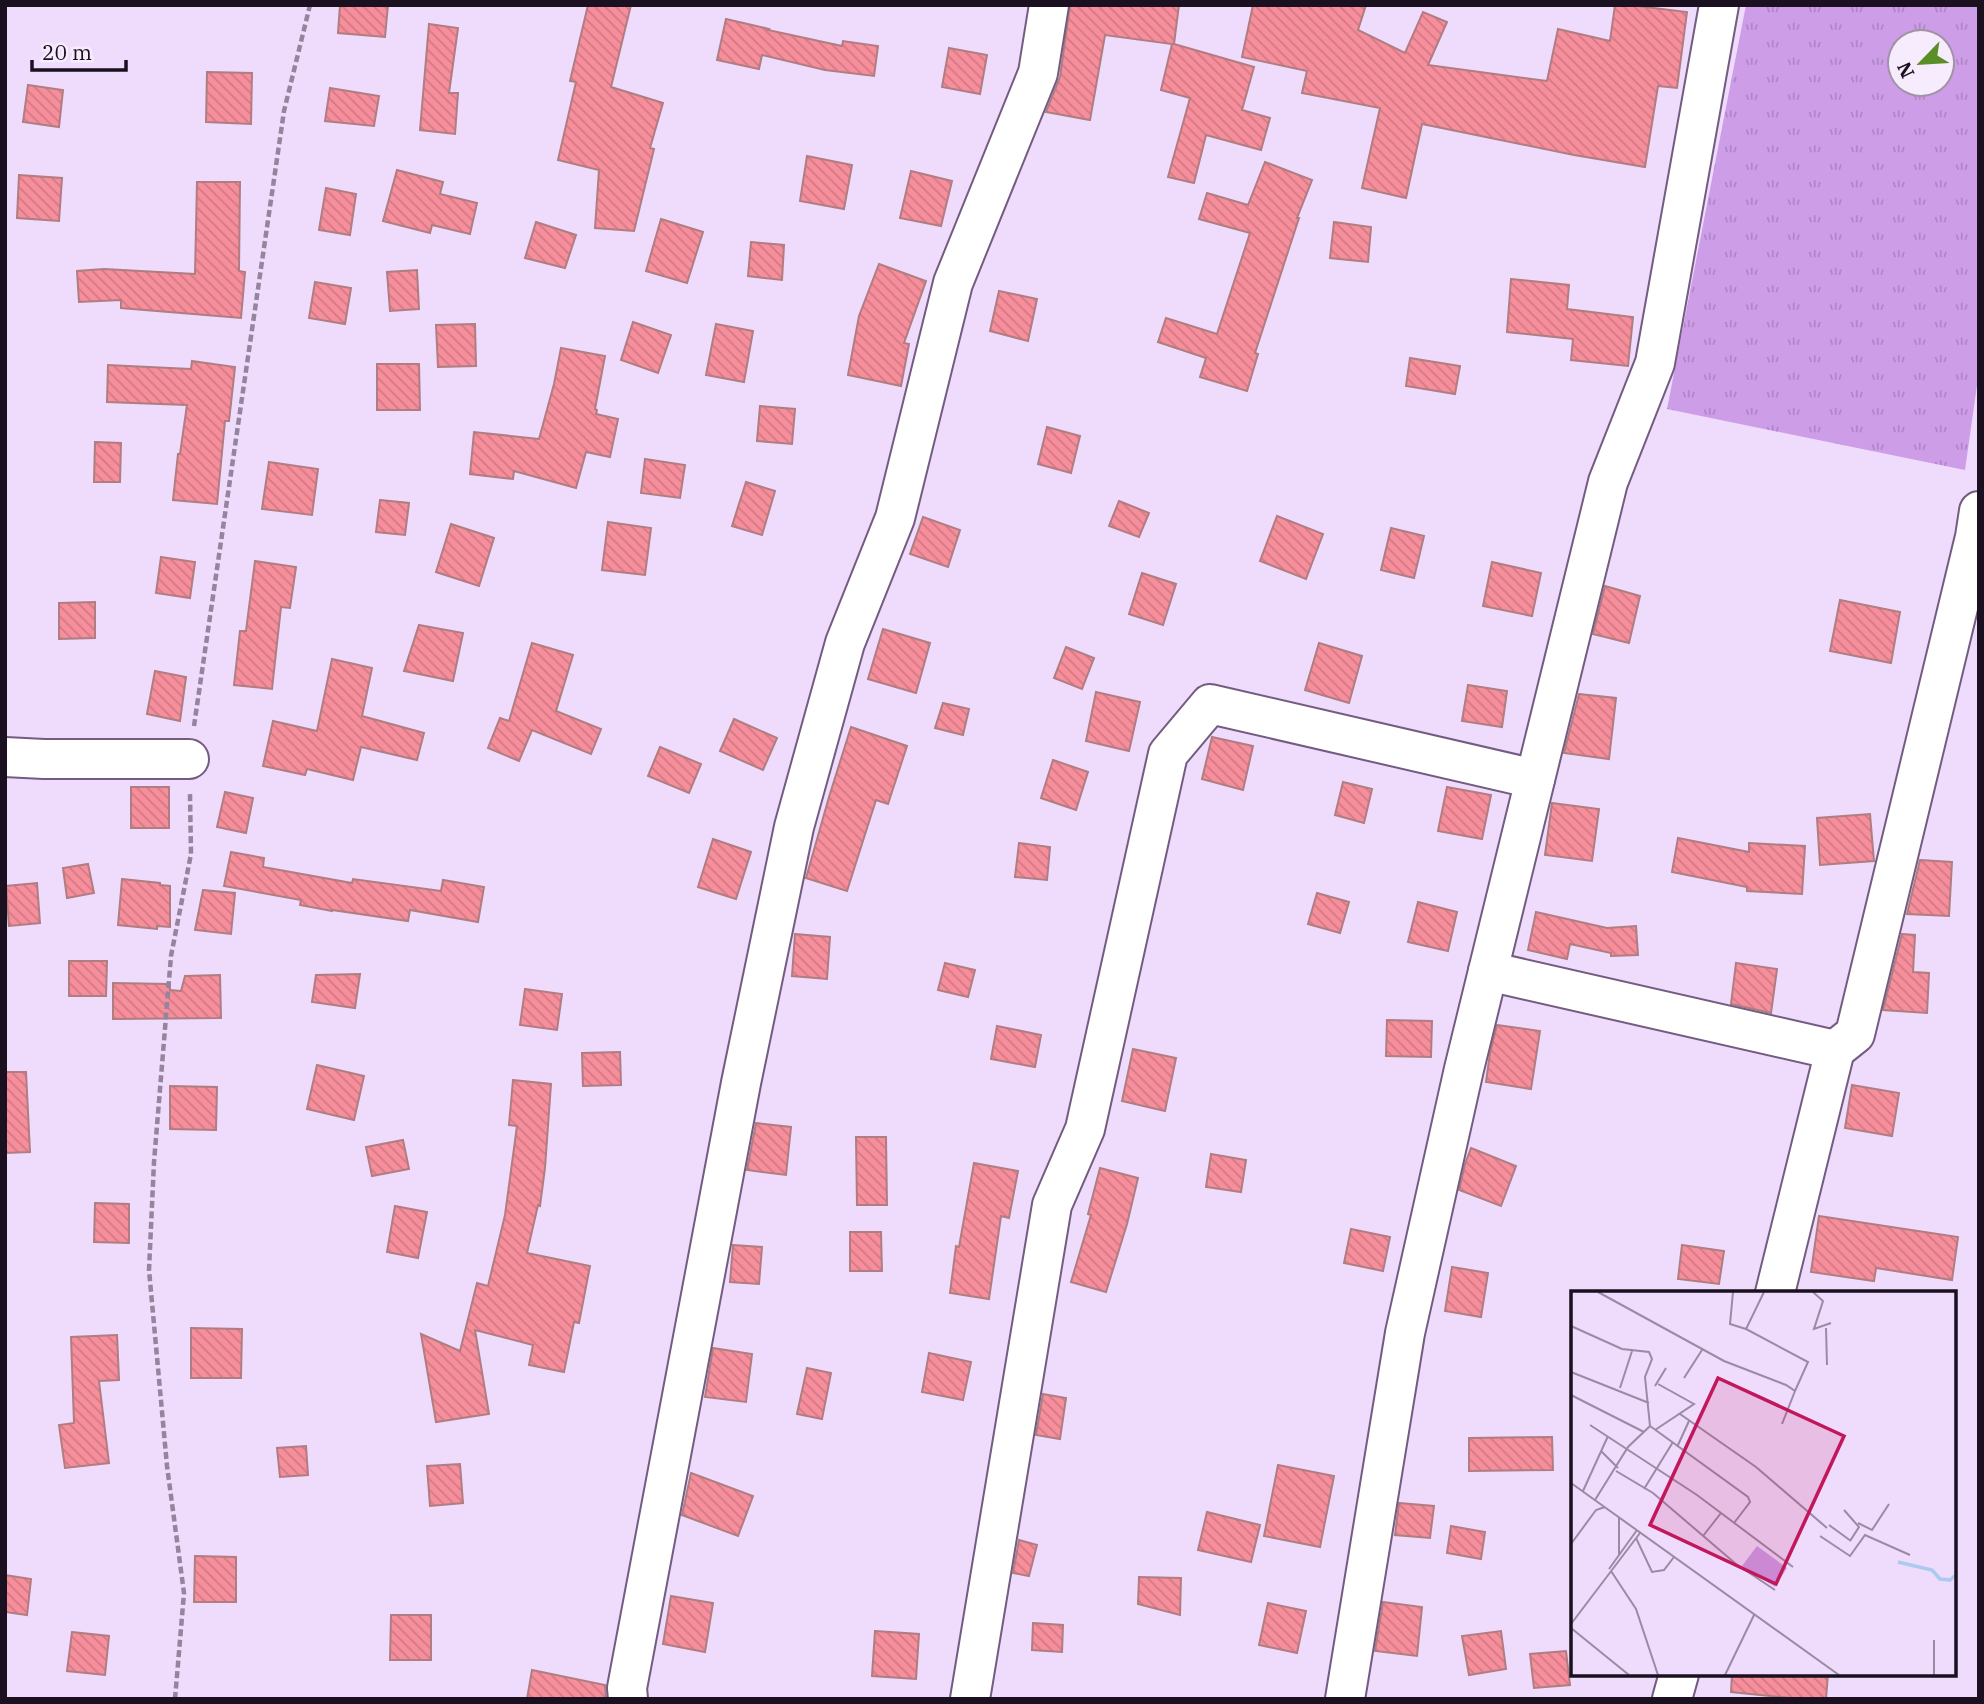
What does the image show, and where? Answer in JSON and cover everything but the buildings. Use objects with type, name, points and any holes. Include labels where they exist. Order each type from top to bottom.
[{"type":"street","points":[[628,1699],[627,1688],[738,1097],[794,827],[845,643],[895,518],[953,283],[1038,73],[1049,5]]},
{"type":"street","points":[[1345,1699],[1405,1334],[1464,1069],[1608,482],[1655,363],[1719,5]]},
{"type":"street","points":[[1775,1291],[1835,1049],[1855,1034],[1975,537],[1979,511]]},
{"type":"street","points":[[970,1699],[1052,1205],[1085,1129],[1168,754],[1210,704],[1535,779]]},
{"type":"street","points":[[5,757],[189,759]]},
{"type":"street","points":[[1488,971],[1835,1049]]},
{"type":"street","points":[[1672,1699],[1678,1676]]},
{"type":"path","points":[[175,1699],[184,1593],[167,1466],[149,1270],[154,1162],[171,956],[191,855],[189,759],[284,111],[310,5]]},
{"type":"green space","points":[[1746,5],[1979,5],[1979,371],[1965,470],[1667,409]]}]
